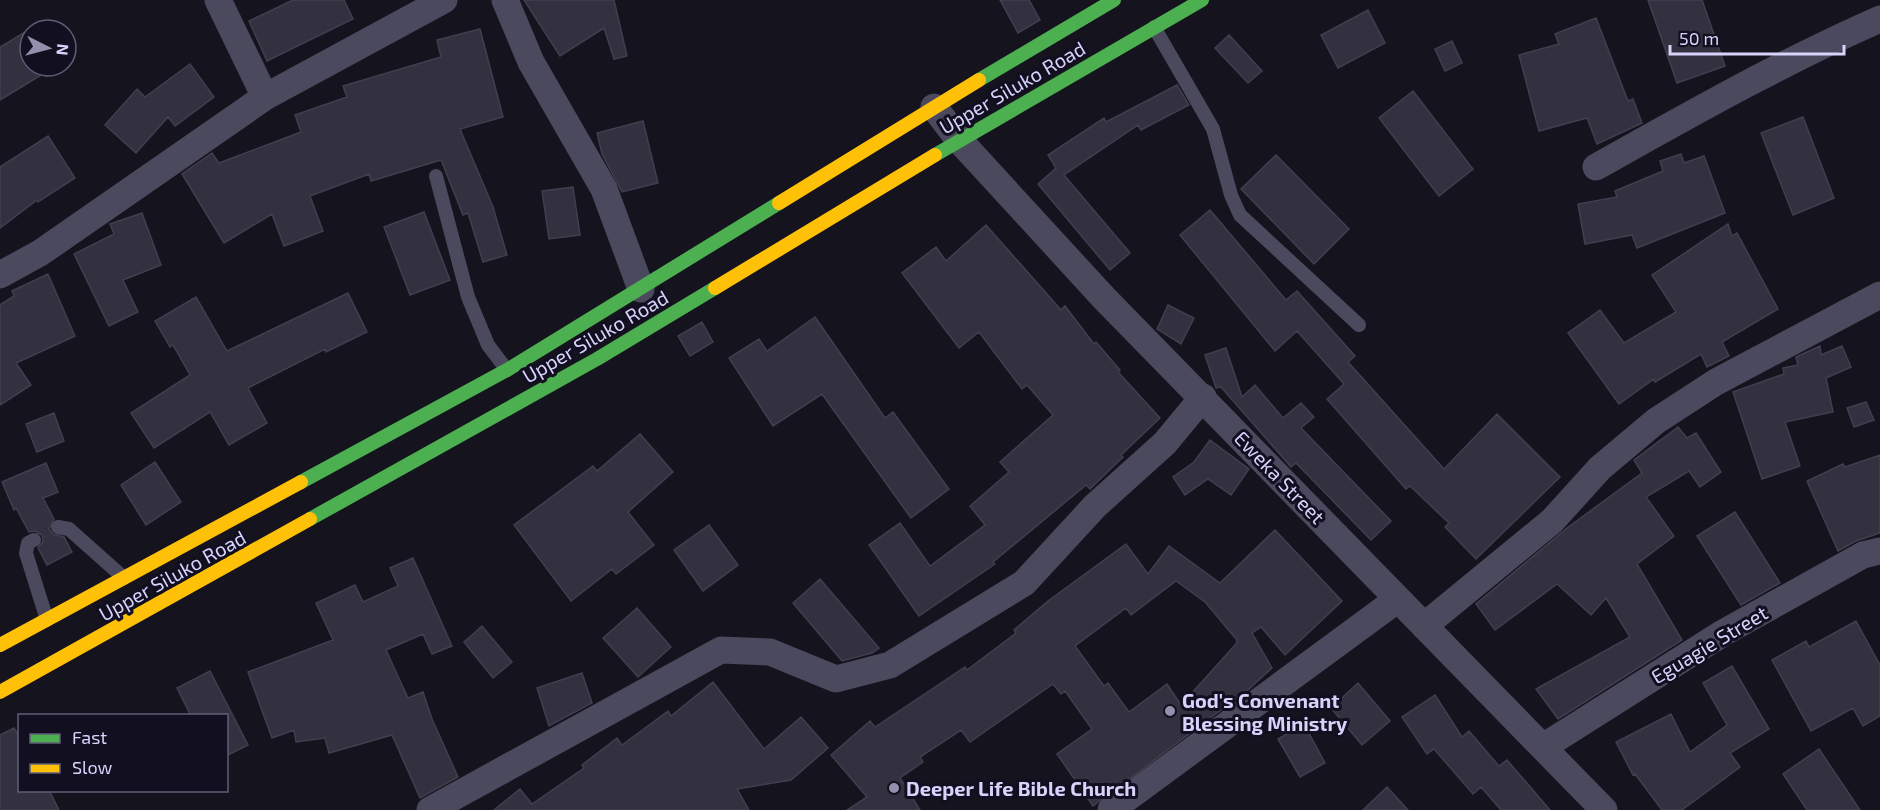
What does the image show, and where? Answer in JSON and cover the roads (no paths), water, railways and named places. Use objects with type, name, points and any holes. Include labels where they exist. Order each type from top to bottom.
[{"type":"main road","name":"Upper Siluko Road","points":[[0,645],[507,370],[934,107],[1114,0]]},
{"type":"main road","name":"Upper Siluko Road","points":[[0,692],[597,359],[959,140],[1202,0]]},
{"type":"street","points":[[218,0],[265,97]]},
{"type":"street","points":[[0,275],[40,253],[265,97],[444,0]]},
{"type":"street","points":[[505,0],[531,62],[604,189],[641,289]]},
{"type":"street","points":[[1596,167],[1708,104],[1839,37],[1880,19]]},
{"type":"street","points":[[934,107],[959,140]]},
{"type":"street","name":"Eweka Street","points":[[959,140],[1104,297],[1543,747],[1591,806]]},
{"type":"street","points":[[1424,626],[1552,521],[1600,468],[1656,421],[1716,382],[1880,295]]},
{"type":"street","points":[[430,810],[721,650],[770,652],[836,679],[890,665],[1024,583],[1095,506],[1166,443],[1203,397]]},
{"type":"street","name":"Eguagie Street","points":[[1543,747],[1724,633],[1863,555],[1880,551]]},
{"type":"street","points":[[1111,810],[1398,599]]},
{"type":"lane","points":[[1154,27],[1213,129],[1231,195],[1240,215],[1359,325]]},
{"type":"lane","points":[[436,176],[468,297],[488,345],[507,370]]},
{"type":"lane","points":[[58,527],[69,529],[124,578]]},
{"type":"lane","points":[[34,540],[28,543],[26,553],[47,620]]},
{"type":"place","name":"God's Convenant Blessing Ministry","points":[[1170,711]]},
{"type":"place","name":"Deeper Life Bible Church","points":[[894,788]]}]
